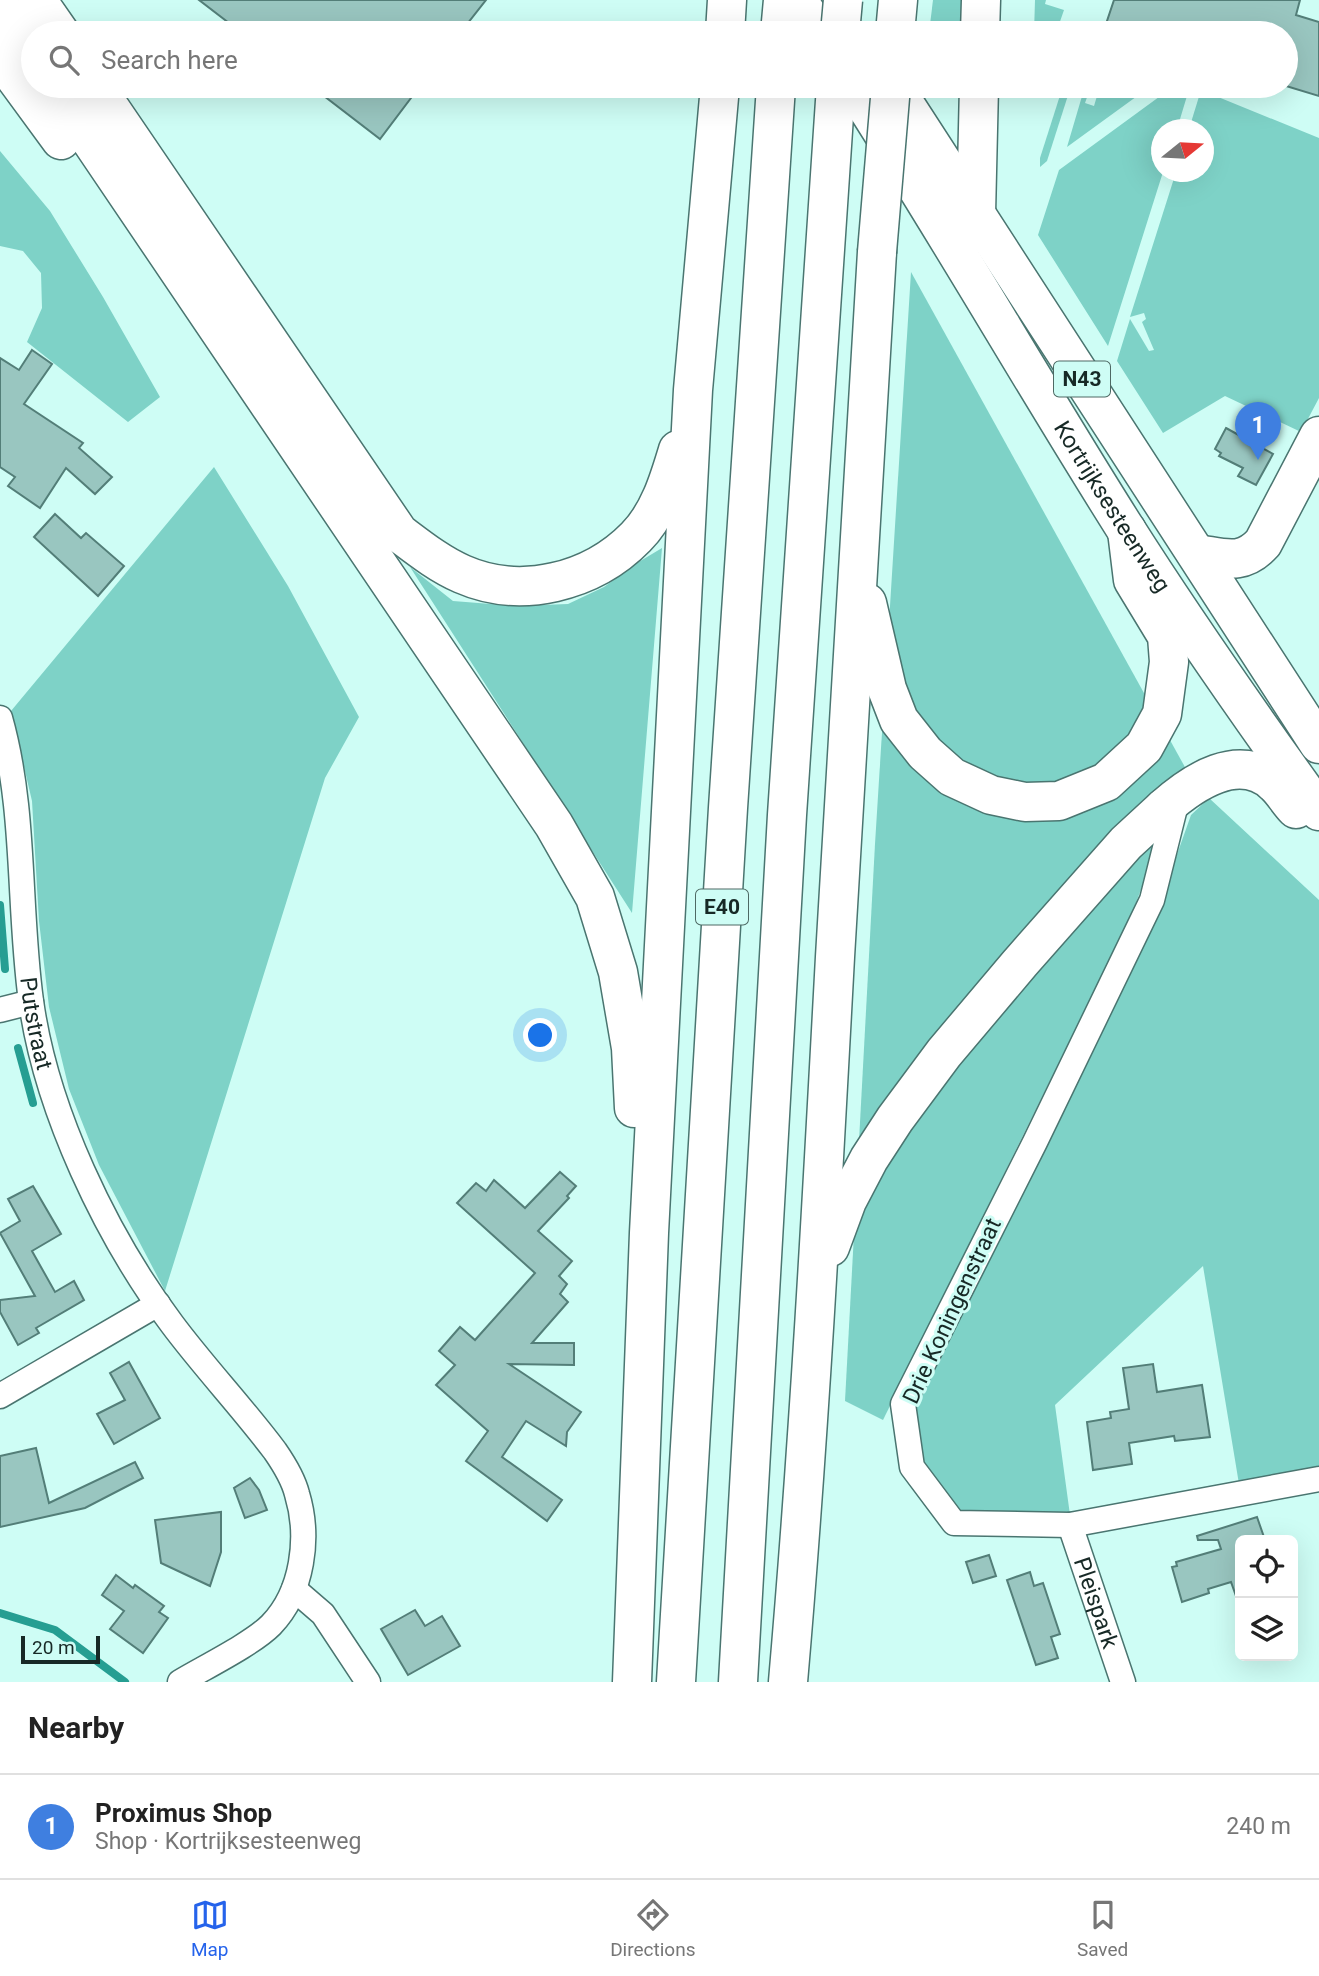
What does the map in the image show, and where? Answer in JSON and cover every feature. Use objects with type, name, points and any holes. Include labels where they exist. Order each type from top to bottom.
[{"type":"main road","points":[[37,0],[52,21]]},
{"type":"main road","points":[[69,0],[81,21]]},
{"type":"main road","points":[[726,21],[727,0]]},
{"type":"main road","points":[[781,21],[783,0]]},
{"type":"main road","points":[[797,0],[811,21]]},
{"type":"main road","points":[[840,0],[840,21]]},
{"type":"main road","points":[[840,0],[852,21]]},
{"type":"main road","points":[[896,21],[898,0]]},
{"type":"main road","points":[[980,21],[981,0]]},
{"type":"main road","points":[[0,7],[21,38]]},
{"type":"main road","points":[[0,57],[21,85]]},
{"type":"main road","points":[[30,98],[177,297],[203,304]]},
{"type":"main road","points":[[62,98],[554,825],[595,897],[618,971],[625,1010],[631,1048],[638,1175],[649,1233]]},
{"type":"main road","points":[[103,98],[399,533],[432,558],[463,575],[490,583],[518,586],[549,584],[579,575],[610,559],[637,536],[654,513],[670,475],[693,390]]},
{"type":"main road","points":[[126,98],[156,150],[159,179]]},
{"type":"main road","points":[[632,1682],[649,1233],[693,390],[719,98]]},
{"type":"main road","name":"E40","points":[[676,1682],[775,98]]},
{"type":"main road","name":"E40","points":[[738,1682],[787,815],[835,98]]},
{"type":"main road","name":"Kortrijksesteenweg","points":[[861,98],[920,189],[1127,531],[1232,691],[1319,811]]},
{"type":"main road","points":[[788,1682],[817,1282],[857,558],[877,252],[891,98]]},
{"type":"main road","name":"Kortrijksesteenweg","points":[[900,98],[1319,744]]},
{"type":"main road","points":[[976,214],[979,98]]},
{"type":"main road","points":[[1197,554],[1236,560],[1253,554],[1263,543],[1319,436]]},
{"type":"main road","points":[[857,558],[887,689],[898,720],[925,753],[952,776],[991,795],[1025,802],[1059,801],[1106,782],[1144,747],[1162,714],[1170,662],[1167,636],[1133,580],[1127,531]]},
{"type":"main road","points":[[817,1282],[847,1201],[869,1159],[895,1119],[944,1053],[1126,842],[1196,783],[1218,773],[1246,769],[1258,772],[1274,783],[1312,824],[1319,825]]},
{"type":"street","name":"Putstraat","points":[[0,718],[9,748],[16,804],[31,1002],[46,1071],[66,1130],[131,1264],[185,1340],[243,1408],[288,1471],[297,1493],[302,1518],[302,1555],[294,1589],[285,1608],[269,1627],[180,1682]]},
{"type":"street","name":"Drie Koningenstraat","points":[[1171,802],[1152,900],[1035,1142],[903,1404],[912,1467],[954,1523],[1070,1525],[1319,1479]]},
{"type":"street","points":[[0,1010],[31,1002]]},
{"type":"street","points":[[0,1396],[158,1304]]},
{"type":"street","name":"Pleispark","points":[[1070,1525],[1123,1682]]},
{"type":"street","points":[[294,1589],[323,1614],[368,1682]]},
{"type":"shaded area","points":[[933,0],[970,0],[967,21],[930,21]]},
{"type":"shaded area","points":[[1035,0],[1046,0],[1045,4],[1064,10],[1060,21],[1034,21]]},
{"type":"shaded area","points":[[1059,98],[1067,98],[1047,161],[1040,167],[1040,158]]},
{"type":"shaded area","points":[[1081,98],[1087,98],[1085,103],[1094,106],[1096,98],[1134,98],[1067,147]]},
{"type":"shaded area","points":[[1158,98],[1186,98],[1180,119],[1151,119],[1151,182],[1160,182],[1108,346],[1038,235],[1059,170]]},
{"type":"shaded area","points":[[1199,98],[1221,98],[1319,138],[1319,398],[1301,432],[1225,396],[1163,433],[1117,361],[1130,319],[1149,351],[1154,350],[1142,322],[1146,319],[1144,313],[1130,317],[1173,182],[1214,182],[1214,119],[1192,119]]},
{"type":"shaded area","points":[[0,151],[50,211],[160,397],[128,422],[27,342],[42,308],[41,273],[23,251],[0,246]]},
{"type":"shaded area","points":[[911,272],[1186,769],[1131,916],[883,1420],[845,1401],[875,844]]},
{"type":"shaded area","points":[[214,467],[288,586],[359,717],[325,778],[165,1291],[99,1165],[69,1089],[49,1007],[39,921],[32,801],[11,711]]},
{"type":"shaded area","points":[[662,548],[632,913],[410,567],[453,601],[516,606],[568,604],[604,587]]},
{"type":"shaded area","points":[[1209,798],[1319,900],[1319,1470],[1239,1484],[1203,1266],[1055,1405],[1070,1515],[962,1516],[923,1466],[913,1400],[1158,908],[1191,815]]},
{"type":"building","points":[[199,0],[486,0],[469,21],[226,21]]},
{"type":"building","points":[[1114,0],[1300,0],[1296,15],[1319,22],[1319,96],[1298,90],[1298,21],[1107,21]]},
{"type":"building","points":[[327,98],[411,98],[380,139]]},
{"type":"building","points":[[32,350],[52,364],[24,404],[83,443],[79,448],[112,477],[95,494],[66,468],[40,508],[8,486],[15,477],[0,467],[0,358],[19,370]]},
{"type":"building","points":[[1226,428],[1273,454],[1256,485],[1238,476],[1243,468],[1219,456],[1221,453],[1215,449]]},
{"type":"building","points":[[55,514],[81,538],[86,533],[124,566],[98,596],[34,537]]},
{"type":"building","points":[[560,1172],[576,1186],[567,1196],[569,1198],[538,1231],[572,1261],[559,1276],[567,1284],[560,1294],[568,1302],[532,1343],[574,1343],[574,1365],[509,1364],[581,1412],[567,1432],[566,1446],[526,1421],[502,1457],[562,1500],[547,1521],[466,1461],[488,1431],[436,1385],[455,1365],[439,1351],[460,1327],[475,1340],[535,1273],[457,1203],[476,1183],[486,1191],[494,1180],[525,1208]]},
{"type":"building","points":[[33,1186],[61,1234],[32,1251],[55,1292],[74,1281],[84,1300],[36,1328],[39,1333],[18,1345],[0,1312],[0,1300],[35,1296],[0,1233],[20,1221],[8,1199]]},
{"type":"building","points":[[129,1362],[160,1418],[114,1444],[97,1414],[125,1400],[110,1373]]},
{"type":"building","points":[[1153,1364],[1157,1392],[1202,1385],[1210,1437],[1175,1441],[1174,1436],[1129,1443],[1132,1464],[1093,1470],[1087,1422],[1111,1418],[1110,1412],[1129,1409],[1123,1368]]},
{"type":"building","points":[[36,1448],[49,1503],[135,1462],[143,1478],[85,1508],[0,1527],[0,1456]]},
{"type":"building","points":[[250,1478],[259,1490],[267,1510],[245,1518],[234,1488]]},
{"type":"building","points":[[221,1512],[221,1552],[210,1586],[161,1563],[155,1520]]},
{"type":"building","points":[[1257,1517],[1263,1535],[1235,1535],[1235,1593],[1231,1582],[1208,1589],[1209,1593],[1182,1602],[1172,1567],[1177,1566],[1176,1562],[1221,1549],[1218,1540],[1198,1540],[1197,1536]]},
{"type":"building","points":[[989,1555],[996,1576],[973,1583],[966,1562]]},
{"type":"building","points":[[1030,1572],[1034,1586],[1043,1583],[1060,1634],[1051,1637],[1058,1658],[1036,1665],[1007,1580]]},
{"type":"building","points":[[116,1575],[164,1606],[159,1612],[168,1618],[143,1653],[110,1629],[124,1611],[102,1595]]},
{"type":"building","points":[[415,1610],[425,1626],[442,1616],[460,1646],[408,1675],[381,1629]]},
{"type":"waterway","points":[[0,905],[5,969]]},
{"type":"waterway","points":[[18,1048],[33,1103]]},
{"type":"waterway","points":[[0,1613],[55,1630],[125,1682]]},
{"type":"place","name":"Proximus Shop","points":[[1258,460]]}]
